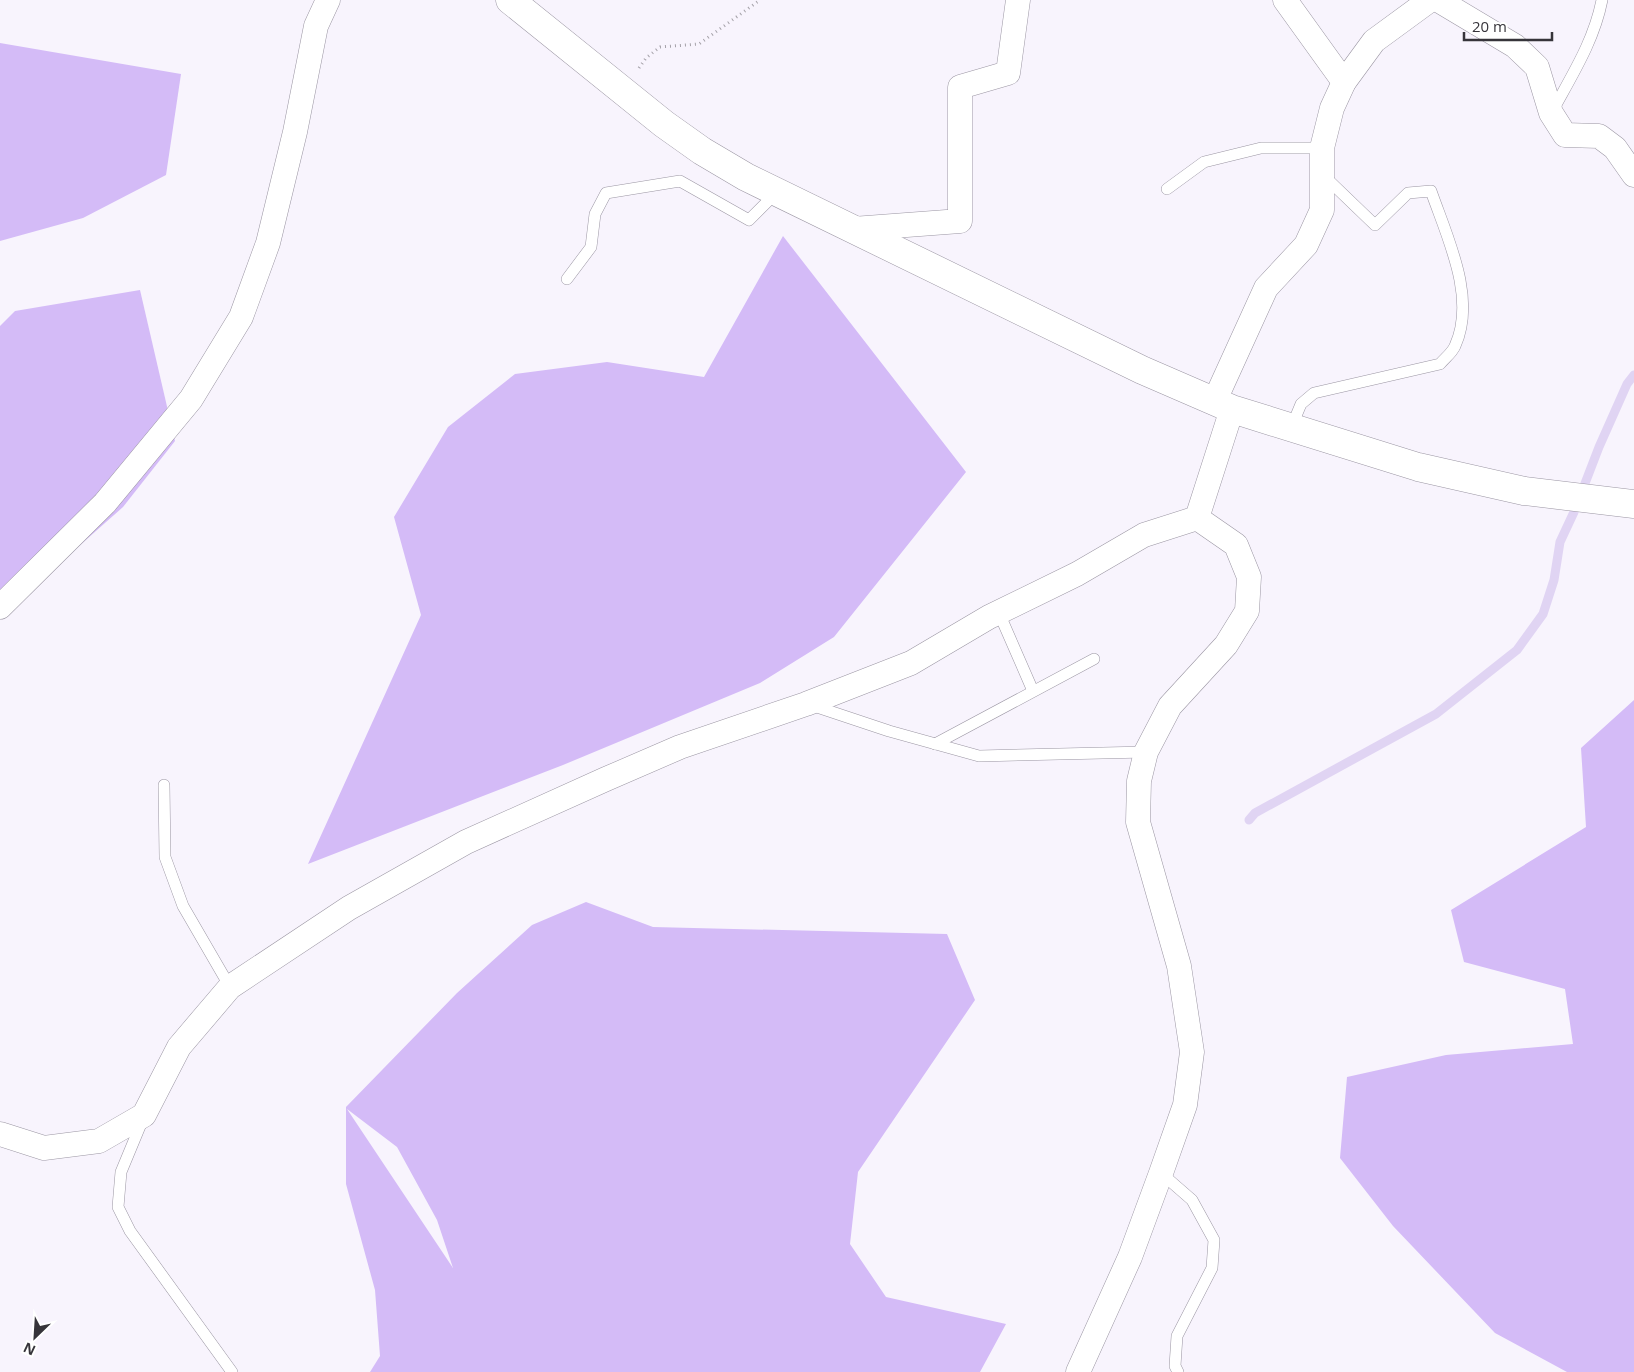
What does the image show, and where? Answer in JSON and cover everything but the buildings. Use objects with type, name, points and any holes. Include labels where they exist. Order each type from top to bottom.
[{"type":"street","points":[[0,607],[118,488],[192,398],[241,317],[268,243],[295,132],[316,26],[328,0]]},
{"type":"street","points":[[510,0],[623,91],[702,151],[746,177],[1142,370],[1223,405],[1418,467],[1524,491],[1634,504]]},
{"type":"street","points":[[853,229],[960,221],[960,87],[1008,73],[1018,0]]},
{"type":"street","points":[[1285,0],[1344,82]]},
{"type":"street","points":[[1197,518],[1223,405],[1266,288],[1306,245],[1322,210],[1322,148],[1332,108],[1344,82],[1374,41],[1430,0]]},
{"type":"street","points":[[1438,0],[1515,46],[1537,67],[1551,113],[1565,135],[1599,136],[1615,148],[1634,175]]},
{"type":"street","points":[[0,1134],[44,1148],[99,1141],[144,1115],[179,1047],[230,987],[349,908],[466,842],[680,747],[806,704],[911,663],[999,613],[1077,574],[1144,535],[1197,518]]},
{"type":"street","points":[[1078,1372],[1130,1257],[1185,1105],[1192,1052],[1178,966],[1138,822],[1139,781],[1146,752],[1170,706],[1226,645],[1247,611],[1249,577],[1236,545],[1197,518]]},
{"type":"lane","points":[[1551,113],[1584,54],[1598,21],[1602,0]]},
{"type":"lane","points":[[1167,189],[1204,162],[1261,148],[1322,148]]},
{"type":"lane","points":[[1291,428],[1301,404],[1314,393],[1440,364],[1454,348],[1463,325],[1460,276],[1431,191],[1408,193],[1375,225],[1322,174]]},
{"type":"lane","points":[[567,279],[591,247],[595,214],[606,193],[680,181],[749,220],[777,192]]},
{"type":"lane","points":[[999,613],[1034,691]]},
{"type":"lane","points":[[935,744],[1094,659]]},
{"type":"lane","points":[[806,704],[979,756],[1146,752]]},
{"type":"lane","points":[[164,785],[165,857],[183,906],[230,987]]},
{"type":"lane","points":[[144,1115],[121,1172],[118,1207],[130,1231],[232,1372]]},
{"type":"lane","points":[[1160,1173],[1192,1200],[1214,1240],[1212,1268],[1176,1336],[1175,1366],[1178,1372]]},
{"type":"path","points":[[623,91],[646,58],[660,47],[699,44],[760,0]]},
{"type":"shaded area","points":[[0,43],[181,74],[166,175],[83,218],[0,241]]},
{"type":"shaded area","points":[[783,236],[966,472],[834,637],[760,683],[563,765],[308,864],[421,615],[394,517],[448,427],[515,374],[607,362],[704,377]]},
{"type":"shaded area","points":[[140,290],[175,441],[123,507],[0,616],[0,326],[15,311]]},
{"type":"shaded area","points":[[1634,700],[1634,1372],[1567,1372],[1495,1333],[1393,1226],[1340,1158],[1347,1077],[1446,1055],[1573,1044],[1565,989],[1464,962],[1451,910],[1586,827],[1581,748]]},
{"type":"shaded area","points":[[586,902],[653,927],[947,934],[975,1000],[858,1172],[850,1244],[886,1297],[1006,1324],[980,1372],[370,1372],[380,1356],[375,1290],[346,1184],[346,1107],[457,993],[532,925]],"holes":[[[347,1109],[397,1147],[437,1220],[453,1268]]]},
{"type":"waterway","points":[[1249,820],[1255,813],[1436,714],[1517,650],[1543,614],[1554,580],[1560,542],[1574,512],[1599,447],[1627,384],[1634,375]]}]
